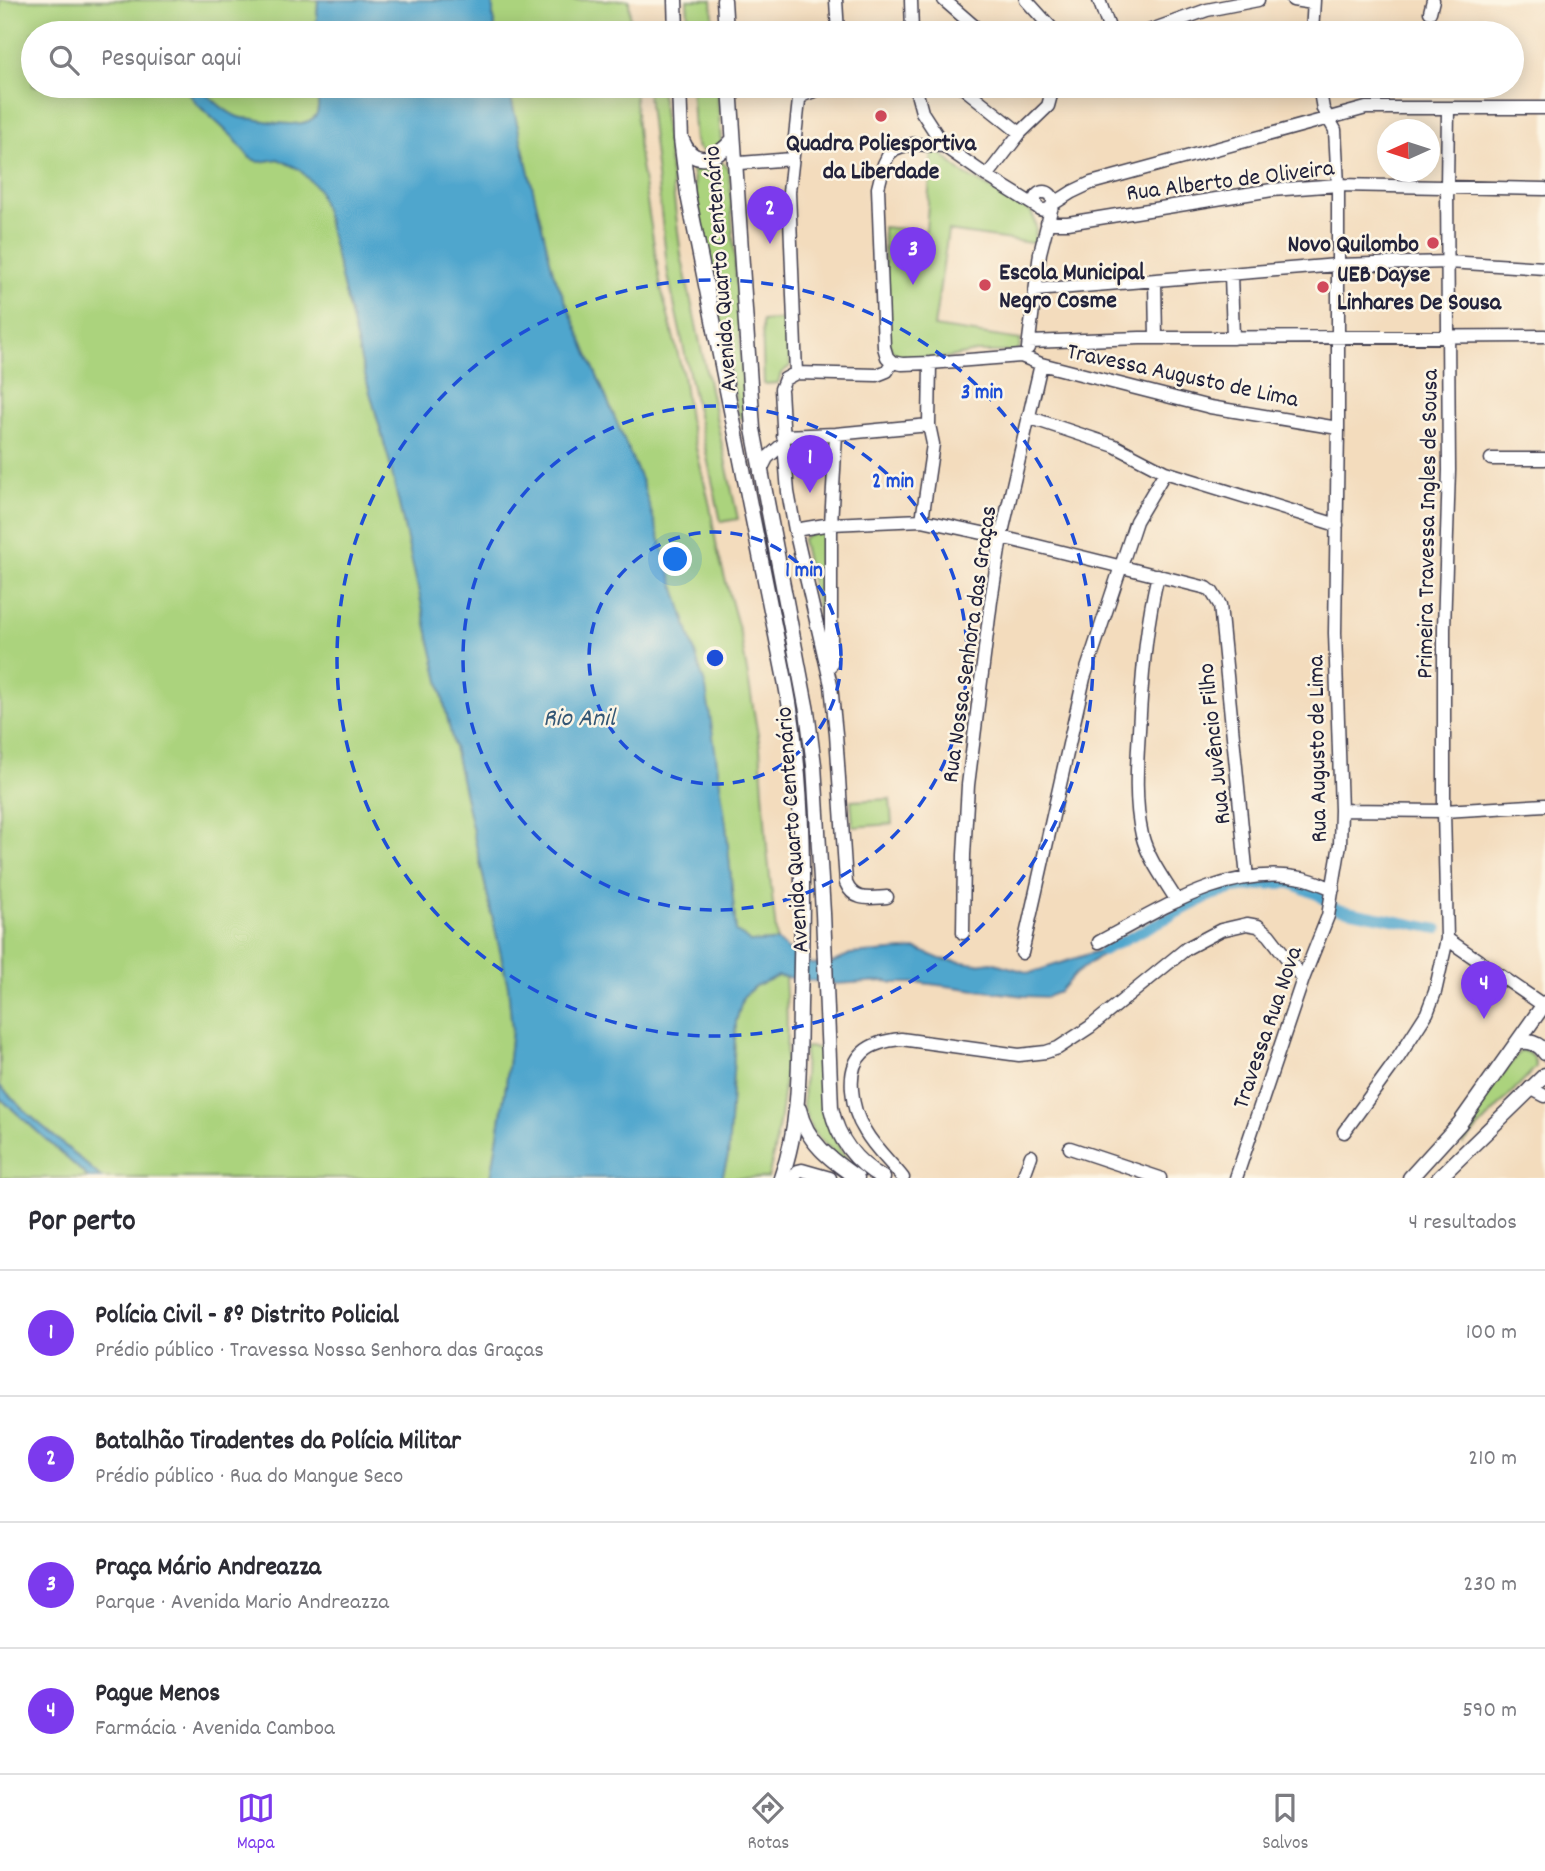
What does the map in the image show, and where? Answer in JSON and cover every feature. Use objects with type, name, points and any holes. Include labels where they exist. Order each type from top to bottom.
[{"type":"main road","points":[[675,0],[676,21]]},
{"type":"main road","points":[[724,0],[725,21]]},
{"type":"main road","name":"Avenida Quarto Centenário","points":[[679,98],[688,195],[792,716],[798,760],[802,816],[803,915],[797,1087]]},
{"type":"main road","name":"Avenida Quarto Centenário","points":[[731,98],[751,410],[760,472],[810,734],[816,789],[831,1108],[836,1128],[848,1150],[867,1168],[883,1178]]},
{"type":"main road","points":[[681,139],[688,151],[704,158],[722,152],[733,140]]},
{"type":"main road","points":[[1410,1178],[1460,1123],[1544,1004]]},
{"type":"main road","points":[[1518,1044],[1531,1043],[1545,1053]]},
{"type":"main road","points":[[1439,1178],[1545,1074]]},
{"type":"main road","points":[[781,1178],[792,1135],[797,1087]]},
{"type":"main road","points":[[797,1087],[800,1115],[807,1133],[823,1152],[857,1178]]},
{"type":"street","points":[[836,0],[837,21]]},
{"type":"street","points":[[911,0],[912,21]]},
{"type":"street","points":[[944,0],[968,21]]},
{"type":"street","points":[[1026,0],[1045,21]]},
{"type":"street","points":[[1099,0],[1107,21]]},
{"type":"street","points":[[1176,21],[1207,10],[1258,0]]},
{"type":"street","points":[[1293,0],[1314,1],[1313,21]]},
{"type":"street","points":[[796,373],[789,192],[801,98]]},
{"type":"street","points":[[918,98],[922,112],[944,146],[1010,191],[1024,194],[1044,204],[1091,183],[1366,108],[1545,108]]},
{"type":"street","points":[[976,98],[1020,133]]},
{"type":"street","points":[[987,176],[1020,133],[1049,104],[1051,98]]},
{"type":"street","name":"Rua Augusto de Lima","points":[[1321,98],[1323,109],[1335,130],[1338,185],[1335,633],[1341,810],[1340,844],[1332,900]]},
{"type":"street","name":"Primeira Travessa Ingles de Sousa","points":[[1344,1132],[1427,1013],[1435,992],[1447,939],[1444,629],[1449,470],[1448,108]]},
{"type":"street","points":[[944,146],[902,146],[889,154],[879,178],[884,347],[892,362],[930,363],[1021,356],[1027,351],[1044,204]]},
{"type":"street","points":[[734,161],[740,163],[793,159]]},
{"type":"street","name":"Rua Alberto de Oliveira","points":[[1047,223],[1068,223],[1272,190],[1338,185],[1545,189]]},
{"type":"street","points":[[1040,253],[1047,223],[1044,204]]},
{"type":"street","points":[[1035,290],[1337,265],[1448,262],[1545,268]]},
{"type":"street","points":[[1230,274],[1233,338]]},
{"type":"street","points":[[1155,281],[1156,338]]},
{"type":"street","points":[[1030,342],[1156,338],[1545,336]]},
{"type":"street","name":"Travessa Augusto de Lima","points":[[1021,356],[1041,364],[1210,407],[1338,428]]},
{"type":"street","points":[[831,685],[788,492],[782,386],[788,377],[796,373],[877,375],[887,371],[892,362]]},
{"type":"street","points":[[922,520],[933,444],[929,425],[930,363]]},
{"type":"street","name":"Rua Nossa Senhora das Graças","points":[[963,933],[968,785],[1000,537],[1041,364]]},
{"type":"street","points":[[1028,417],[1115,446],[1165,472],[1337,526]]},
{"type":"street","points":[[755,442],[769,446],[783,439],[929,425]]},
{"type":"street","points":[[836,434],[831,524],[831,685],[846,883],[853,895],[859,898],[887,897]]},
{"type":"street","points":[[760,472],[767,458],[783,439]]},
{"type":"street","points":[[1490,459],[1545,460]]},
{"type":"street","points":[[1022,953],[1083,678],[1139,513],[1165,472]]},
{"type":"street","points":[[795,530],[831,524],[922,520],[1158,575],[1150,607],[1143,673],[1138,790],[1142,834],[1146,846],[1177,901]]},
{"type":"street","name":"Rua Juvêncio Filho","points":[[1158,575],[1207,588],[1220,605],[1247,878]]},
{"type":"street","points":[[1341,810],[1444,811],[1545,805]]},
{"type":"street","name":"Rua Augusto de Lima","points":[[1099,942],[1201,889],[1223,882],[1286,876],[1305,878],[1332,900]]},
{"type":"street","name":"Travessa Rua Nova","points":[[1236,1178],[1332,900]]},
{"type":"street","points":[[903,1178],[865,1131],[853,1099],[852,1072],[855,1060],[874,1045],[901,1039],[1019,1055],[1046,1052],[1058,1048],[1090,1027],[1187,948],[1221,930],[1247,924],[1258,926],[1269,935],[1303,979]]},
{"type":"street","points":[[1447,939],[1544,1004]]},
{"type":"street","points":[[1530,1088],[1545,1096]]},
{"type":"street","points":[[1070,1148],[1160,1178]]},
{"type":"street","points":[[1023,1178],[1031,1156]]},
{"type":"street","points":[[793,1178],[802,1170],[830,1178]]},
{"type":"green space","points":[[0,0],[318,0],[317,21],[21,21],[21,98],[192,98],[233,137],[250,158],[259,162],[278,159],[299,169],[318,188],[389,460],[508,986],[512,1030],[491,1178],[102,1178],[0,1086]]},
{"type":"green space","points":[[493,0],[629,0],[630,21],[494,21]]},
{"type":"green space","points":[[687,0],[712,0],[713,21],[688,21]]},
{"type":"green space","points":[[212,98],[318,100],[318,110],[313,119],[298,124],[240,118]]},
{"type":"green space","points":[[511,98],[635,98],[639,153],[661,288],[683,375],[689,419],[710,506],[717,549],[741,637],[760,747],[777,941],[750,942],[736,932],[726,824],[642,482],[553,272]]},
{"type":"green space","points":[[648,98],[661,98],[681,255],[738,519],[721,522],[668,275]]},
{"type":"green space","points":[[692,98],[718,98],[720,145],[705,153],[698,148],[695,141]]},
{"type":"green space","points":[[932,149],[943,155],[961,172],[1031,212],[1033,216],[1036,234],[1035,242],[1031,243],[948,231],[934,327],[1021,340],[1019,349],[1014,352],[975,352],[945,358],[899,358],[891,350],[883,227],[926,231]]},
{"type":"green space","points":[[693,161],[705,166],[723,163],[729,172],[745,420],[739,416],[699,213],[691,163]]},
{"type":"green space","points":[[788,319],[790,366],[781,373],[778,383],[764,384],[762,321]]},
{"type":"green space","points":[[827,532],[826,645],[802,540],[810,535]]},
{"type":"green space","points":[[890,799],[892,824],[853,827],[851,801]]},
{"type":"green space","points":[[778,976],[785,977],[786,1053],[782,1104],[768,1178],[722,1178],[728,1156],[736,1022],[743,997],[755,986]]},
{"type":"green space","points":[[805,1047],[820,1048],[825,1111],[834,1139],[854,1166],[852,1170],[812,1131],[803,1106]]},
{"type":"green space","points":[[1521,1050],[1532,1056],[1536,1067],[1463,1144],[1457,1134]]},
{"type":"green space","points":[[0,1098],[89,1178],[0,1178]]},
{"type":"water","points":[[318,0],[493,0],[494,21],[317,21]]},
{"type":"water","name":"Rio Anil","points":[[192,98],[212,98],[238,117],[298,124],[313,119],[317,113],[317,98],[511,98],[553,272],[642,482],[706,688],[726,824],[736,932],[750,942],[777,941],[811,964],[830,964],[850,954],[917,949],[940,959],[977,964],[991,962],[1030,973],[1101,950],[1104,953],[1075,974],[1059,992],[1047,997],[922,983],[886,981],[835,984],[778,976],[755,986],[743,997],[736,1022],[728,1156],[722,1178],[491,1178],[512,1030],[508,986],[389,460],[362,364],[327,219],[318,189],[299,169],[278,159],[259,162],[250,158],[233,137]]},
{"type":"water","points":[[0,1086],[102,1178],[89,1178],[0,1098]]},
{"type":"waterway","points":[[1103,951],[1211,896],[1234,889],[1275,884],[1291,884],[1319,896],[1337,909],[1438,929]]},
{"type":"place","name":"Quadra Poliesportiva da Liberdade","points":[[881,116]]},
{"type":"place","name":"Novo Quilombo","points":[[1433,243]]},
{"type":"place","name":"Batalhão Tiradentes da Polícia Militar","points":[[770,244]]},
{"type":"place","name":"Praça Mário Andreazza","points":[[913,285]]},
{"type":"place","name":"Escola Municipal Negro Cosme","points":[[985,285]]},
{"type":"place","name":"UEB Dayse Linhares De Sousa","points":[[1323,287]]},
{"type":"place","name":"Polícia Civil - 8º Distrito Policial","points":[[810,493]]},
{"type":"place","name":"Pague Menos","points":[[1484,1019]]}]
